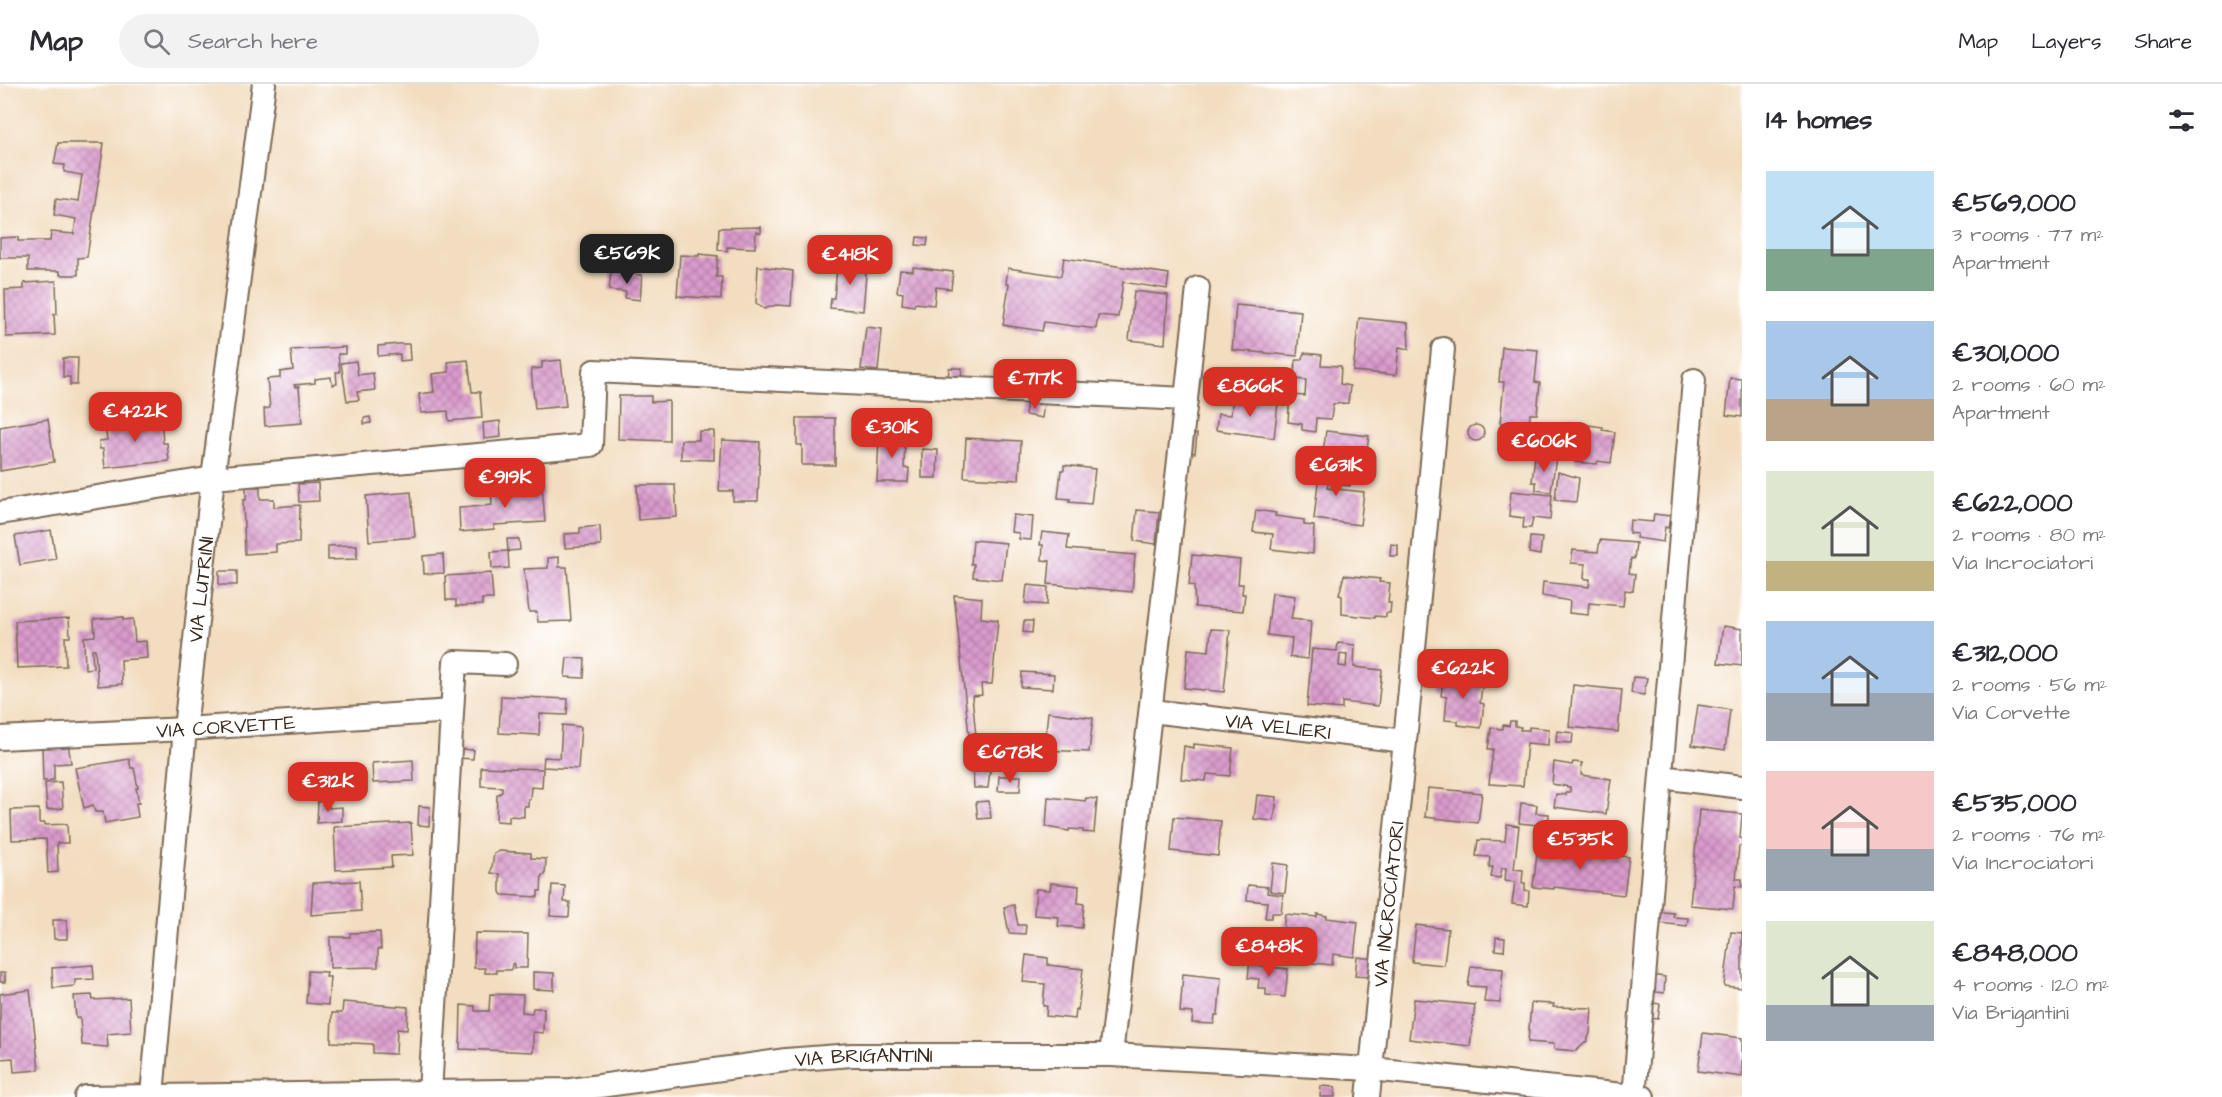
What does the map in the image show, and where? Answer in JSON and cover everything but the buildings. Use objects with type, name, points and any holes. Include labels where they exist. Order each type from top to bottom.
[{"type":"street","name":"VIA LUTRINI","points":[[152,1095],[185,729],[213,478],[264,84]]},
{"type":"street","points":[[1111,1055],[1198,288]]},
{"type":"street","name":"VIA INCROCIATORI","points":[[1368,1097],[1406,741],[1443,349]]},
{"type":"street","points":[[0,513],[213,478],[591,445],[594,370],[1186,399]]},
{"type":"street","points":[[1637,1097],[1660,777],[1694,380]]},
{"type":"street","points":[[430,1093],[455,662],[505,664]]},
{"type":"street","name":"VIA CORVETTE","points":[[0,738],[185,729],[452,711]]},
{"type":"street","name":"VIA VELIERI","points":[[1151,711],[1406,741]]},
{"type":"street","points":[[1660,777],[1742,787]]},
{"type":"street","name":"VIA BRIGANTINI","points":[[86,1097],[571,1090],[786,1060],[852,1055],[1111,1055],[1371,1069],[1637,1097]]}]
